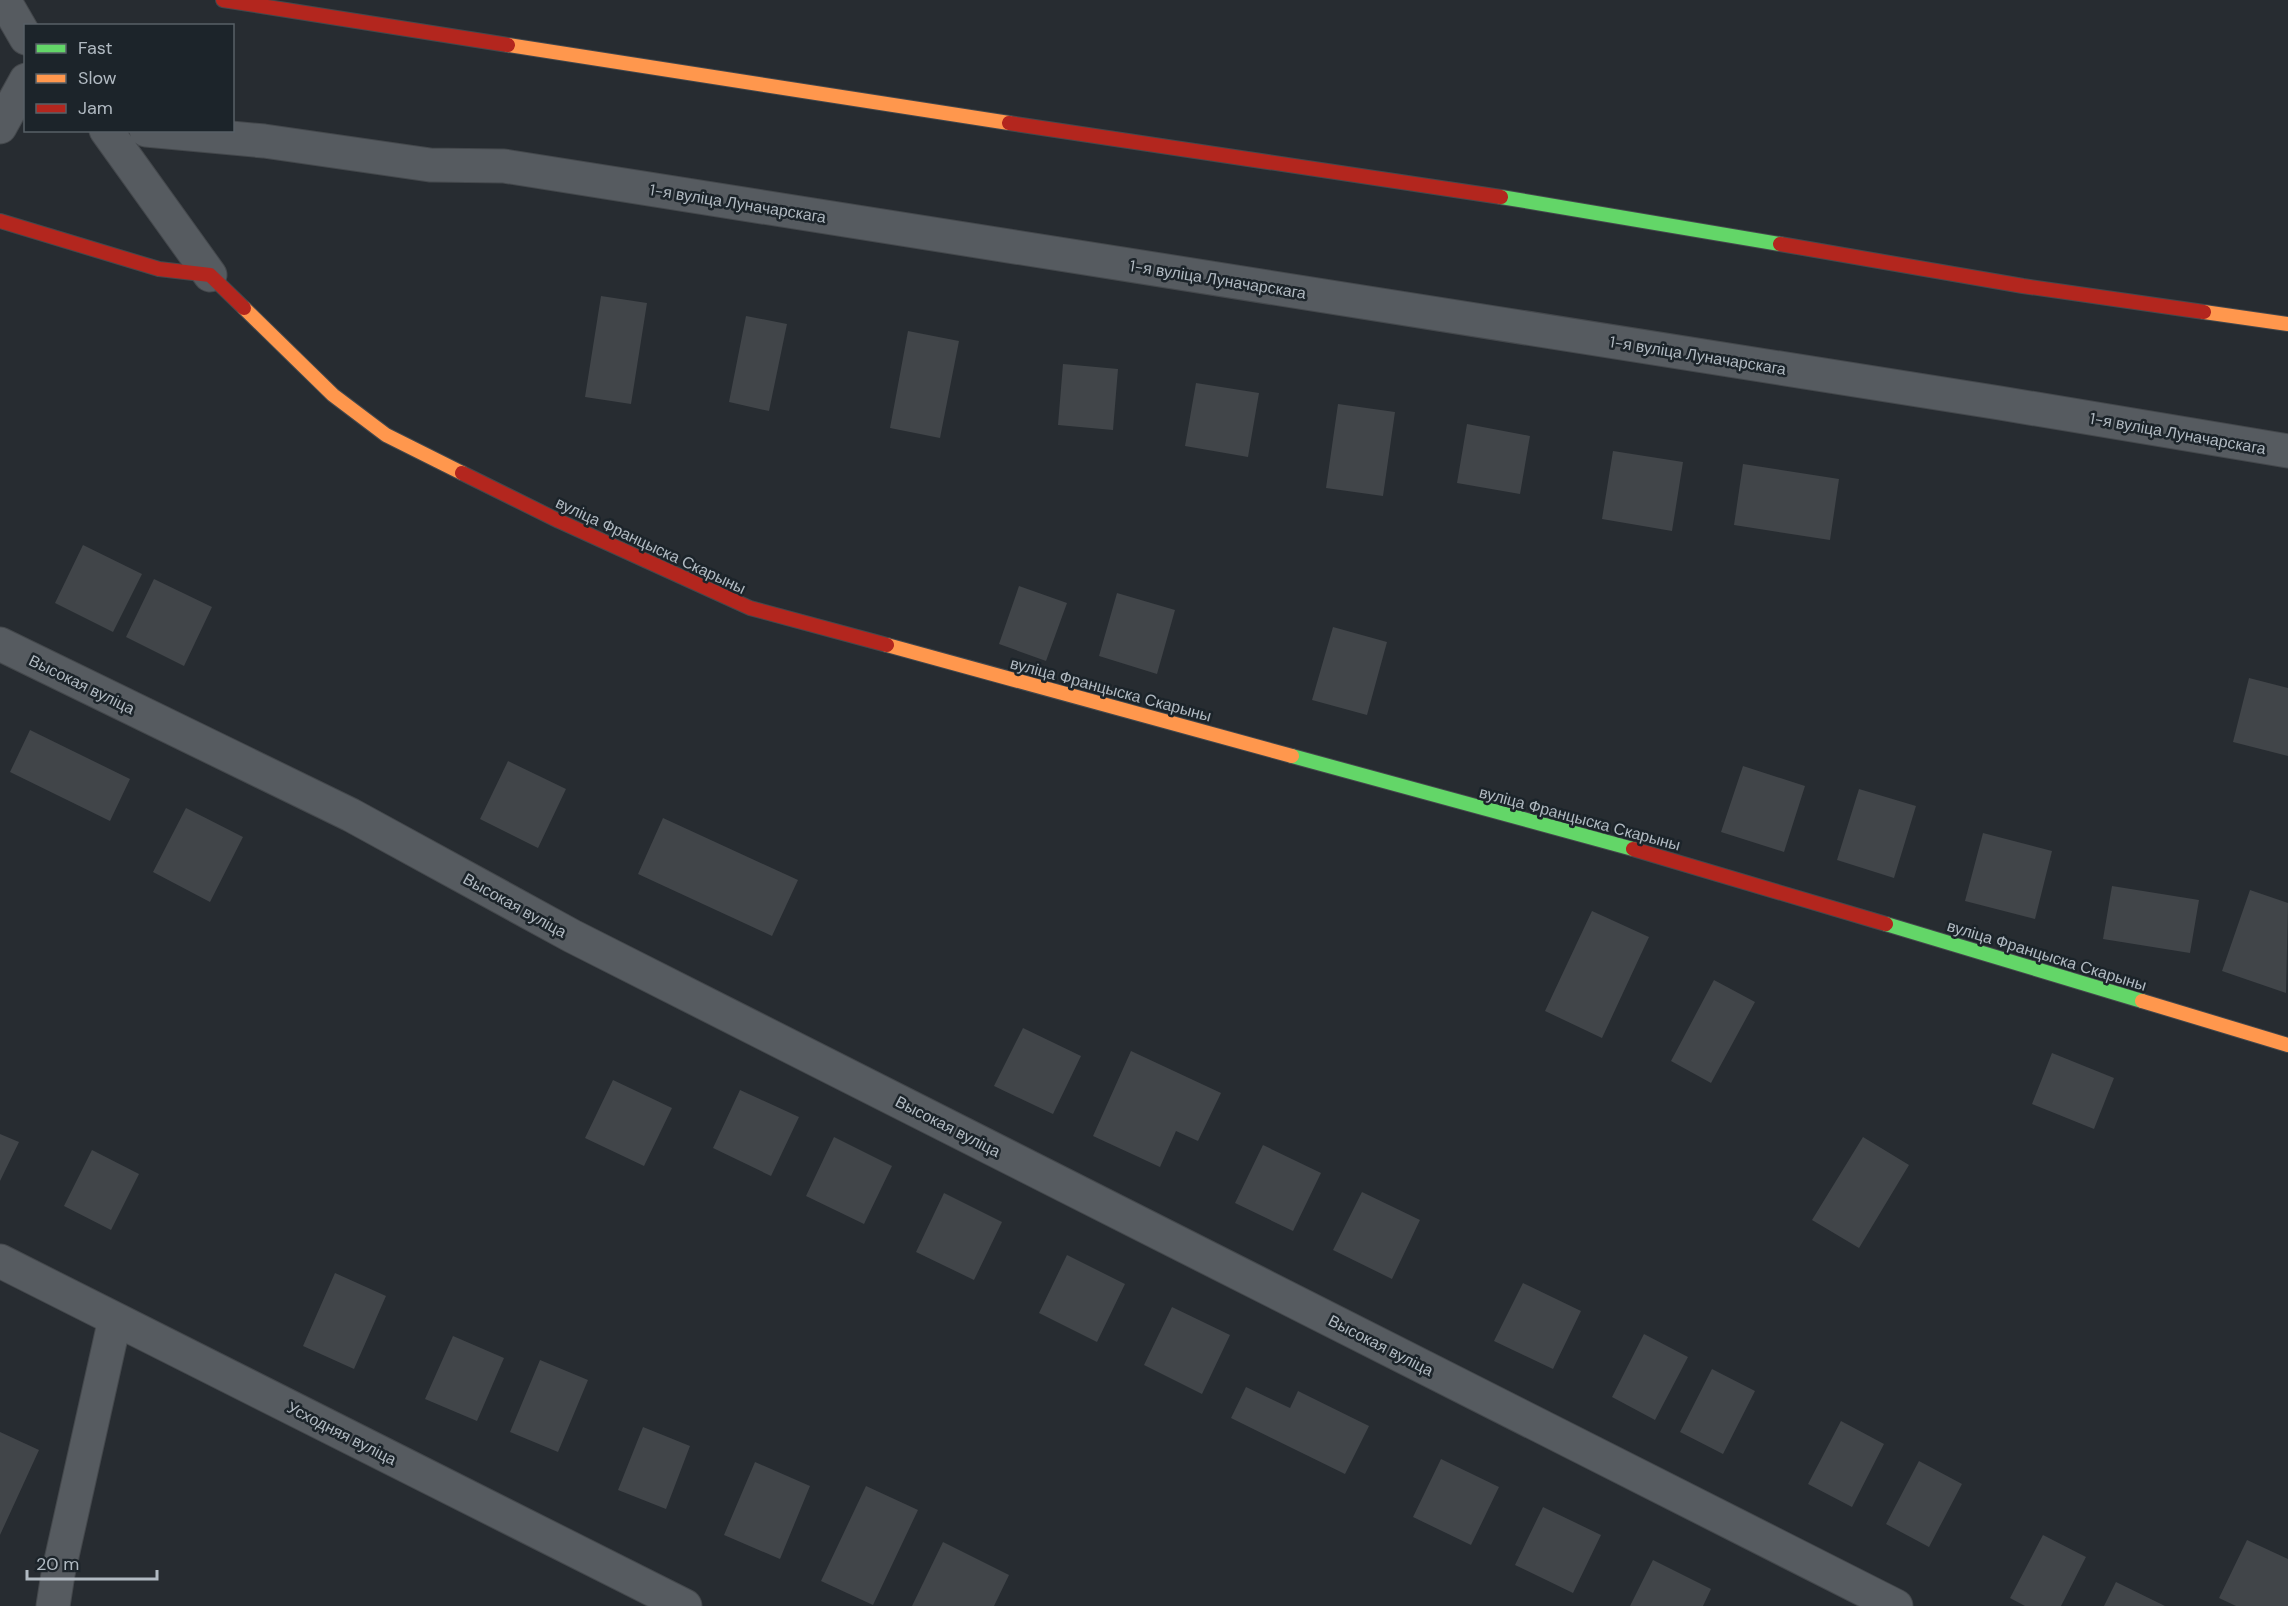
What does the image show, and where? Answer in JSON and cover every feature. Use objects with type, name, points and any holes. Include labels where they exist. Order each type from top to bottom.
[{"type":"street","points":[[4,0],[24,35]]},
{"type":"street","points":[[223,0],[787,90],[1432,185],[2023,286],[2288,324]]},
{"type":"street","points":[[0,127],[24,84]]},
{"type":"street","name":"1-я вуліца Луначарскага","points":[[167,132],[264,141],[430,165],[504,166],[1989,401],[2288,452]]},
{"type":"street","points":[[117,133],[210,275]]},
{"type":"street","points":[[0,221],[159,269],[210,275]]},
{"type":"street","name":"вуліца Францыска Скарыны","points":[[210,275],[333,395],[386,435],[559,521],[750,608],[1694,866],[2288,1045]]},
{"type":"street","name":"Высокая вуліца","points":[[0,644],[351,815],[572,936],[1896,1606]]},
{"type":"street","name":"Усходняя вуліца","points":[[0,1261],[685,1606]]},
{"type":"street","points":[[53,1606],[57,1574],[115,1319]]},
{"type":"building","points":[[601,296],[647,303],[631,404],[585,397]]},
{"type":"building","points":[[746,316],[787,324],[769,411],[729,402]]},
{"type":"building","points":[[908,331],[959,341],[940,438],[890,428]]},
{"type":"building","points":[[1063,364],[1118,369],[1113,430],[1058,425]]},
{"type":"building","points":[[1196,383],[1259,393],[1248,457],[1185,446]]},
{"type":"building","points":[[1338,404],[1395,412],[1383,496],[1326,488]]},
{"type":"building","points":[[1467,424],[1530,436],[1520,494],[1457,483]]},
{"type":"building","points":[[1613,451],[1683,462],[1672,531],[1602,519]]},
{"type":"building","points":[[1743,464],[1839,479],[1830,540],[1734,525]]},
{"type":"building","points":[[83,545],[142,574],[113,632],[55,603]]},
{"type":"building","points":[[154,579],[212,607],[184,666],[126,637]]},
{"type":"building","points":[[1019,586],[1067,603],[1046,661],[999,644]]},
{"type":"building","points":[[1117,593],[1175,610],[1157,674],[1099,656]]},
{"type":"building","points":[[1333,627],[1387,642],[1367,715],[1312,700]]},
{"type":"building","points":[[2249,678],[2288,688],[2288,756],[2233,742]]},
{"type":"building","points":[[30,730],[130,779],[110,821],[10,772]]},
{"type":"building","points":[[508,761],[566,789],[538,848],[480,819]]},
{"type":"building","points":[[1743,766],[1805,786],[1784,852],[1721,832]]},
{"type":"building","points":[[1859,789],[1916,806],[1894,878],[1837,860]]},
{"type":"building","points":[[186,808],[243,837],[210,902],[153,872]]},
{"type":"building","points":[[663,818],[798,880],[772,936],[638,874]]},
{"type":"building","points":[[1983,833],[2052,851],[2035,919],[1965,901]]},
{"type":"building","points":[[2112,886],[2199,900],[2190,953],[2103,939]]},
{"type":"building","points":[[2250,890],[2288,903],[2286,993],[2222,971]]},
{"type":"building","points":[[1592,911],[1649,937],[1602,1038],[1545,1011]]},
{"type":"building","points":[[1714,980],[1755,1002],[1711,1083],[1671,1061]]},
{"type":"building","points":[[1023,1028],[1081,1056],[1053,1114],[994,1086]]},
{"type":"building","points":[[1131,1051],[1221,1093],[1198,1141],[1176,1131],[1160,1167],[1093,1136]]},
{"type":"building","points":[[2052,1053],[2114,1078],[2094,1129],[2032,1104]]},
{"type":"building","points":[[613,1080],[672,1108],[644,1166],[585,1138]]},
{"type":"building","points":[[740,1090],[799,1117],[771,1176],[713,1148]]},
{"type":"building","points":[[0,1134],[19,1142],[0,1181]]},
{"type":"building","points":[[834,1137],[892,1166],[864,1224],[806,1196]]},
{"type":"building","points":[[1863,1137],[1909,1165],[1859,1248],[1812,1220]]},
{"type":"building","points":[[1263,1145],[1321,1173],[1293,1231],[1235,1203]]},
{"type":"building","points":[[92,1150],[139,1174],[111,1230],[64,1206]]},
{"type":"building","points":[[1362,1192],[1420,1220],[1392,1279],[1333,1250]]},
{"type":"building","points":[[944,1193],[1002,1222],[974,1280],[916,1252]]},
{"type":"building","points":[[1067,1255],[1125,1284],[1097,1342],[1039,1313]]},
{"type":"building","points":[[335,1273],[386,1296],[354,1369],[303,1346]]},
{"type":"building","points":[[1523,1283],[1581,1311],[1553,1369],[1494,1341]]},
{"type":"building","points":[[1172,1307],[1230,1335],[1202,1394],[1144,1365]]},
{"type":"building","points":[[1644,1334],[1688,1357],[1655,1420],[1612,1397]]},
{"type":"building","points":[[453,1336],[504,1358],[477,1421],[425,1399]]},
{"type":"building","points":[[540,1360],[588,1380],[558,1452],[510,1432]]},
{"type":"building","points":[[1712,1369],[1755,1391],[1723,1454],[1680,1432]]},
{"type":"building","points":[[1246,1387],[1290,1408],[1298,1391],[1369,1426],[1345,1474],[1231,1418]]},
{"type":"building","points":[[1841,1421],[1884,1444],[1852,1507],[1808,1484]]},
{"type":"building","points":[[643,1427],[690,1446],[666,1509],[618,1490]]},
{"type":"building","points":[[0,1432],[39,1450],[0,1535]]},
{"type":"building","points":[[1441,1459],[1499,1487],[1471,1545],[1413,1517]]},
{"type":"building","points":[[1919,1461],[1962,1484],[1929,1547],[1886,1524]]},
{"type":"building","points":[[755,1462],[810,1486],[780,1559],[724,1535]]},
{"type":"building","points":[[866,1486],[918,1510],[873,1605],[821,1581]]},
{"type":"building","points":[[1543,1507],[1601,1535],[1573,1593],[1515,1565]]},
{"type":"building","points":[[2043,1535],[2086,1557],[2061,1606],[2025,1606],[2010,1598]]},
{"type":"building","points":[[2247,1540],[2288,1559],[2288,1606],[2236,1606],[2219,1598]]},
{"type":"building","points":[[943,1542],[1009,1575],[994,1606],[912,1606]]},
{"type":"building","points":[[1653,1560],[1711,1589],[1703,1606],[1630,1606]]},
{"type":"building","points":[[2116,1582],[2165,1606],[2104,1606]]},
{"type":"traffic: fast","points":[[1501,197],[1780,244]]},
{"type":"traffic: fast","points":[[1292,756],[1633,849]]},
{"type":"traffic: fast","points":[[1886,924],[2142,1001]]},
{"type":"traffic: slow","points":[[508,45],[1009,123]]},
{"type":"traffic: slow","points":[[244,308],[333,395],[386,435],[462,473]]},
{"type":"traffic: slow","points":[[2204,312],[2288,324]]},
{"type":"traffic: slow","points":[[887,645],[1292,756]]},
{"type":"traffic: slow","points":[[2142,1001],[2288,1045]]},
{"type":"traffic: jam","points":[[223,0],[508,45]]},
{"type":"traffic: jam","points":[[1009,123],[1501,197]]},
{"type":"traffic: jam","points":[[0,221],[159,269],[210,275],[244,308]]},
{"type":"traffic: jam","points":[[1780,244],[2023,286],[2204,312]]},
{"type":"traffic: jam","points":[[462,473],[559,521],[750,608],[887,645]]},
{"type":"traffic: jam","points":[[1633,849],[1886,924]]}]
